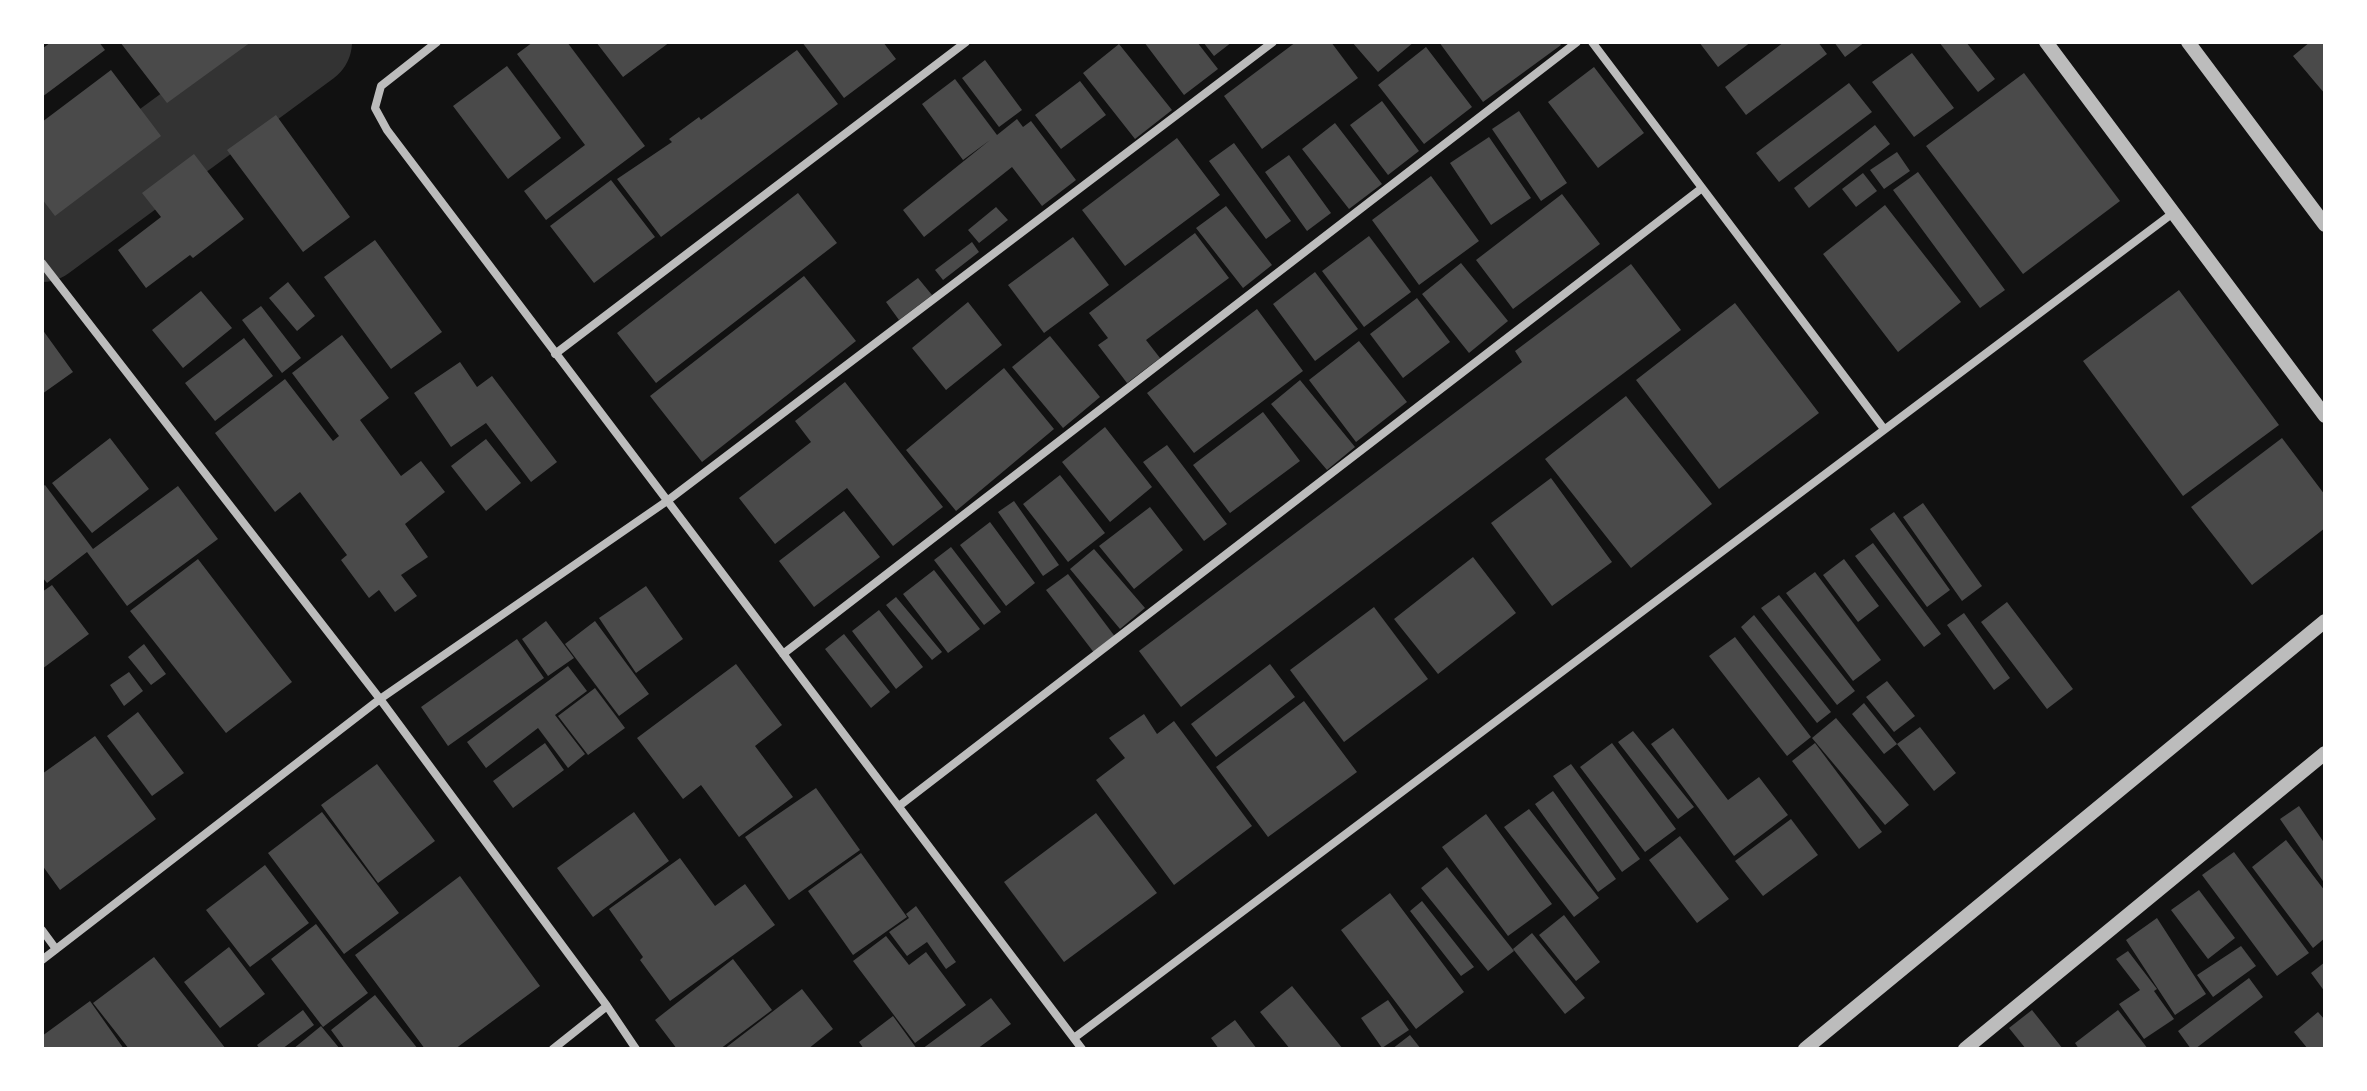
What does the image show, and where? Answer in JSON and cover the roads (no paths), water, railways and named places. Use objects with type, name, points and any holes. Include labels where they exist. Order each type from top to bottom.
[{"type":"street","points":[[437,42],[381,86],[375,108],[387,130],[1082,1049]]},
{"type":"street","points":[[555,354],[966,42]]},
{"type":"street","points":[[42,960],[380,699],[667,501],[1273,42]]},
{"type":"street","points":[[783,654],[1577,42]]},
{"type":"street","points":[[1592,42],[1884,429]]},
{"type":"street","points":[[2046,42],[2325,416]]},
{"type":"street","points":[[2188,42],[2325,225]]},
{"type":"street","points":[[899,806],[1702,188]]},
{"type":"street","points":[[1074,1038],[2173,213]]},
{"type":"street","points":[[42,263],[380,699],[636,1049]]},
{"type":"street","points":[[1805,1049],[2325,621]]},
{"type":"street","points":[[1965,1049],[2325,753]]},
{"type":"street","points":[[42,930],[56,949]]},
{"type":"street","points":[[553,1049],[607,1006]]},
{"type":"waterway","points":[[42,237],[307,42]]}]
